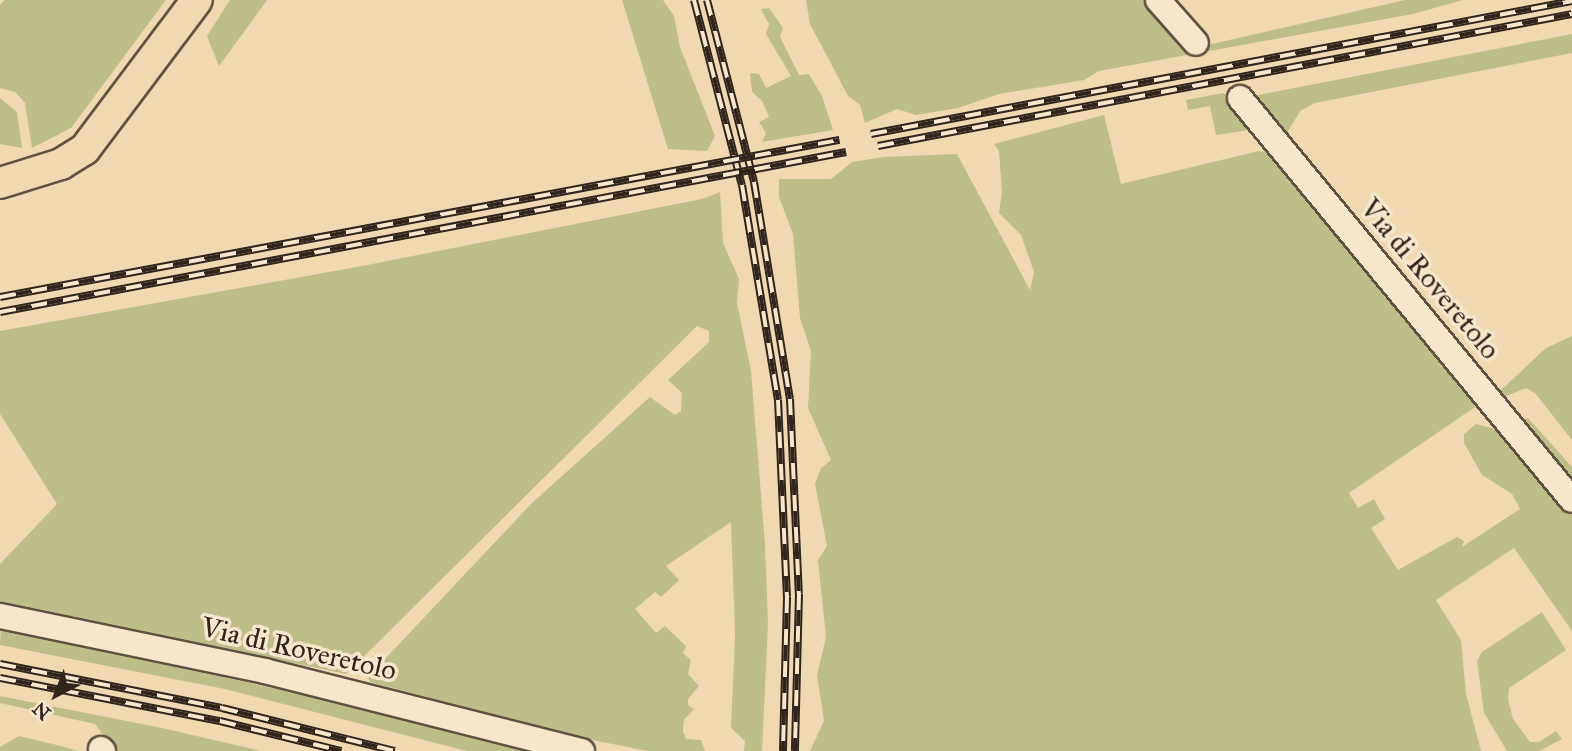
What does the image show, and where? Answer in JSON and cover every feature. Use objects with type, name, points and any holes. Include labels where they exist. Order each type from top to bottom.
[{"type":"main road","points":[[0,183],[71,159],[93,140],[197,0]]},
{"type":"main road","points":[[0,164],[39,171]]},
{"type":"street","points":[[1158,0],[1196,43]]},
{"type":"street","name":"Via di Roveretolo","points":[[1240,98],[1572,500]]},
{"type":"street","name":"Via di Roveretolo","points":[[0,616],[288,676],[582,751]]},
{"type":"green space","points":[[4,0],[166,0],[71,128],[32,148],[25,103],[15,92],[0,88],[0,5]]},
{"type":"green space","points":[[230,0],[267,0],[219,66],[207,36]]},
{"type":"green space","points":[[622,0],[663,0],[674,16],[680,47],[715,136],[707,151],[668,149]]},
{"type":"green space","points":[[806,0],[1147,0],[1190,49],[1405,0],[1463,0],[1413,14],[1099,71],[1084,80],[999,94],[958,108],[916,115],[897,109],[865,123],[860,105],[848,96],[810,24]]},
{"type":"green space","points":[[769,8],[783,28],[780,37],[799,75],[809,74],[822,96],[833,130],[762,142],[766,133],[759,122],[769,117],[762,101],[752,92],[750,73],[759,74],[766,88],[791,76],[766,34],[769,24],[761,9]]},
{"type":"green space","points":[[1572,34],[1572,53],[1315,103],[1300,111],[1284,138],[1253,96]]},
{"type":"green space","points":[[1223,93],[1230,97],[1250,130],[1216,135],[1210,106],[1188,110],[1186,100]]},
{"type":"green space","points":[[0,98],[17,112],[22,148],[0,144]]},
{"type":"green space","points":[[1104,115],[1121,184],[1259,151],[1275,154],[1481,403],[1349,493],[1358,508],[1374,499],[1385,519],[1371,528],[1398,570],[1457,537],[1464,541],[1462,547],[1520,509],[1512,494],[1482,475],[1464,443],[1464,434],[1476,424],[1502,431],[1572,515],[1572,631],[1514,548],[1436,600],[1461,640],[1466,694],[1481,751],[810,751],[824,721],[817,675],[826,637],[818,560],[827,546],[815,484],[821,468],[831,460],[808,408],[811,351],[800,318],[793,234],[779,197],[779,179],[831,179],[852,162],[884,157],[957,154],[1030,290],[1034,272],[1021,235],[999,213],[1002,192],[999,151],[994,144]]},
{"type":"green space","points":[[720,192],[723,243],[739,279],[737,303],[751,371],[765,544],[768,623],[762,751],[744,751],[745,741],[731,728],[735,635],[731,522],[666,566],[679,580],[661,597],[655,592],[635,609],[656,633],[665,626],[686,646],[683,653],[691,660],[688,674],[699,686],[688,699],[688,705],[694,709],[684,720],[683,731],[686,739],[701,740],[705,751],[648,751],[577,737],[370,682],[368,677],[532,503],[650,397],[675,415],[681,411],[682,393],[668,380],[709,342],[709,331],[697,326],[346,674],[0,602],[0,564],[57,504],[0,414],[0,331],[362,266],[702,199]]},
{"type":"green space","points":[[1572,336],[1572,440],[1535,393],[1526,388],[1504,397],[1499,392],[1546,348]]},
{"type":"green space","points":[[1528,418],[1572,467],[1572,485],[1521,421]]},
{"type":"green space","points":[[1542,612],[1566,650],[1509,688],[1508,699],[1513,719],[1530,742],[1539,742],[1556,731],[1562,739],[1539,751],[1507,751],[1484,713],[1477,661],[1482,652]]},
{"type":"green space","points":[[1,629],[434,723],[534,751],[467,751],[225,689],[0,645]]},
{"type":"green space","points":[[0,696],[261,751],[115,751],[95,724],[0,703]]},
{"type":"green space","points":[[19,736],[79,751],[0,751],[0,747]]},
{"type":"railway","points":[[694,0],[742,185],[778,400],[787,597],[783,751]]},
{"type":"railway","points":[[707,0],[754,182],[790,399],[799,594],[795,751]]},
{"type":"railway","points":[[871,134],[1572,1]]},
{"type":"railway","points":[[878,146],[1572,14]]},
{"type":"railway","points":[[0,297],[839,140]]},
{"type":"railway","points":[[0,312],[846,152]]},
{"type":"railway","points":[[0,664],[222,708],[395,751]]},
{"type":"railway","points":[[0,678],[220,721],[341,751]]}]
